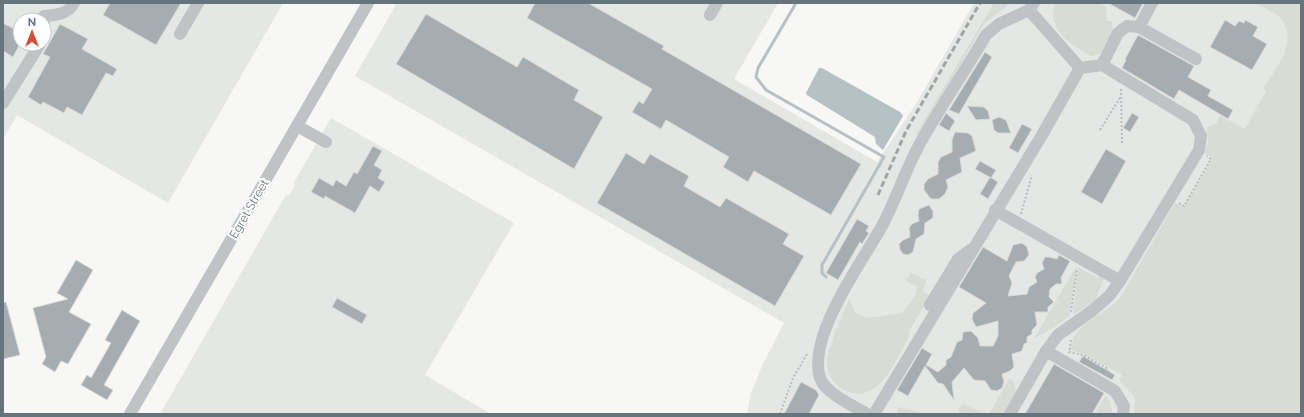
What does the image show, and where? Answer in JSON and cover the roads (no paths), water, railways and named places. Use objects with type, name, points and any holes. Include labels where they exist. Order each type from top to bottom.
[{"type":"street","points":[[52,15],[58,15],[71,8],[74,3]]},
{"type":"street","points":[[180,34],[198,3]]},
{"type":"street","name":"Egret Street","points":[[130,414],[368,3]]},
{"type":"street","points":[[710,15],[717,3]]},
{"type":"street","points":[[1139,27],[1152,3]]},
{"type":"street","points":[[867,414],[828,390],[820,378],[819,361],[821,344],[834,307],[882,225],[917,150],[986,35],[999,24],[1032,6],[1080,68]]},
{"type":"street","points":[[1102,65],[1118,33],[1127,26],[1139,27],[1196,59]]},
{"type":"street","points":[[3,103],[35,52]]},
{"type":"street","points":[[1010,414],[1046,351],[1058,335],[1094,310],[1109,296],[1120,281],[1199,150],[1201,136],[1193,120],[1102,65],[1080,68]]},
{"type":"street","points":[[874,414],[975,247],[995,210],[1042,135],[1080,68]]},
{"type":"street","points":[[297,126],[326,142]]},
{"type":"street","points":[[995,210],[1120,281]]},
{"type":"street","points":[[1046,351],[1115,391],[1124,406],[1123,414]]},
{"type":"waterway","points":[[796,3],[758,68],[756,77],[766,90],[884,157],[822,265],[822,273],[826,277]]},
{"type":"railway","points":[[878,195],[906,131],[980,3]]}]
